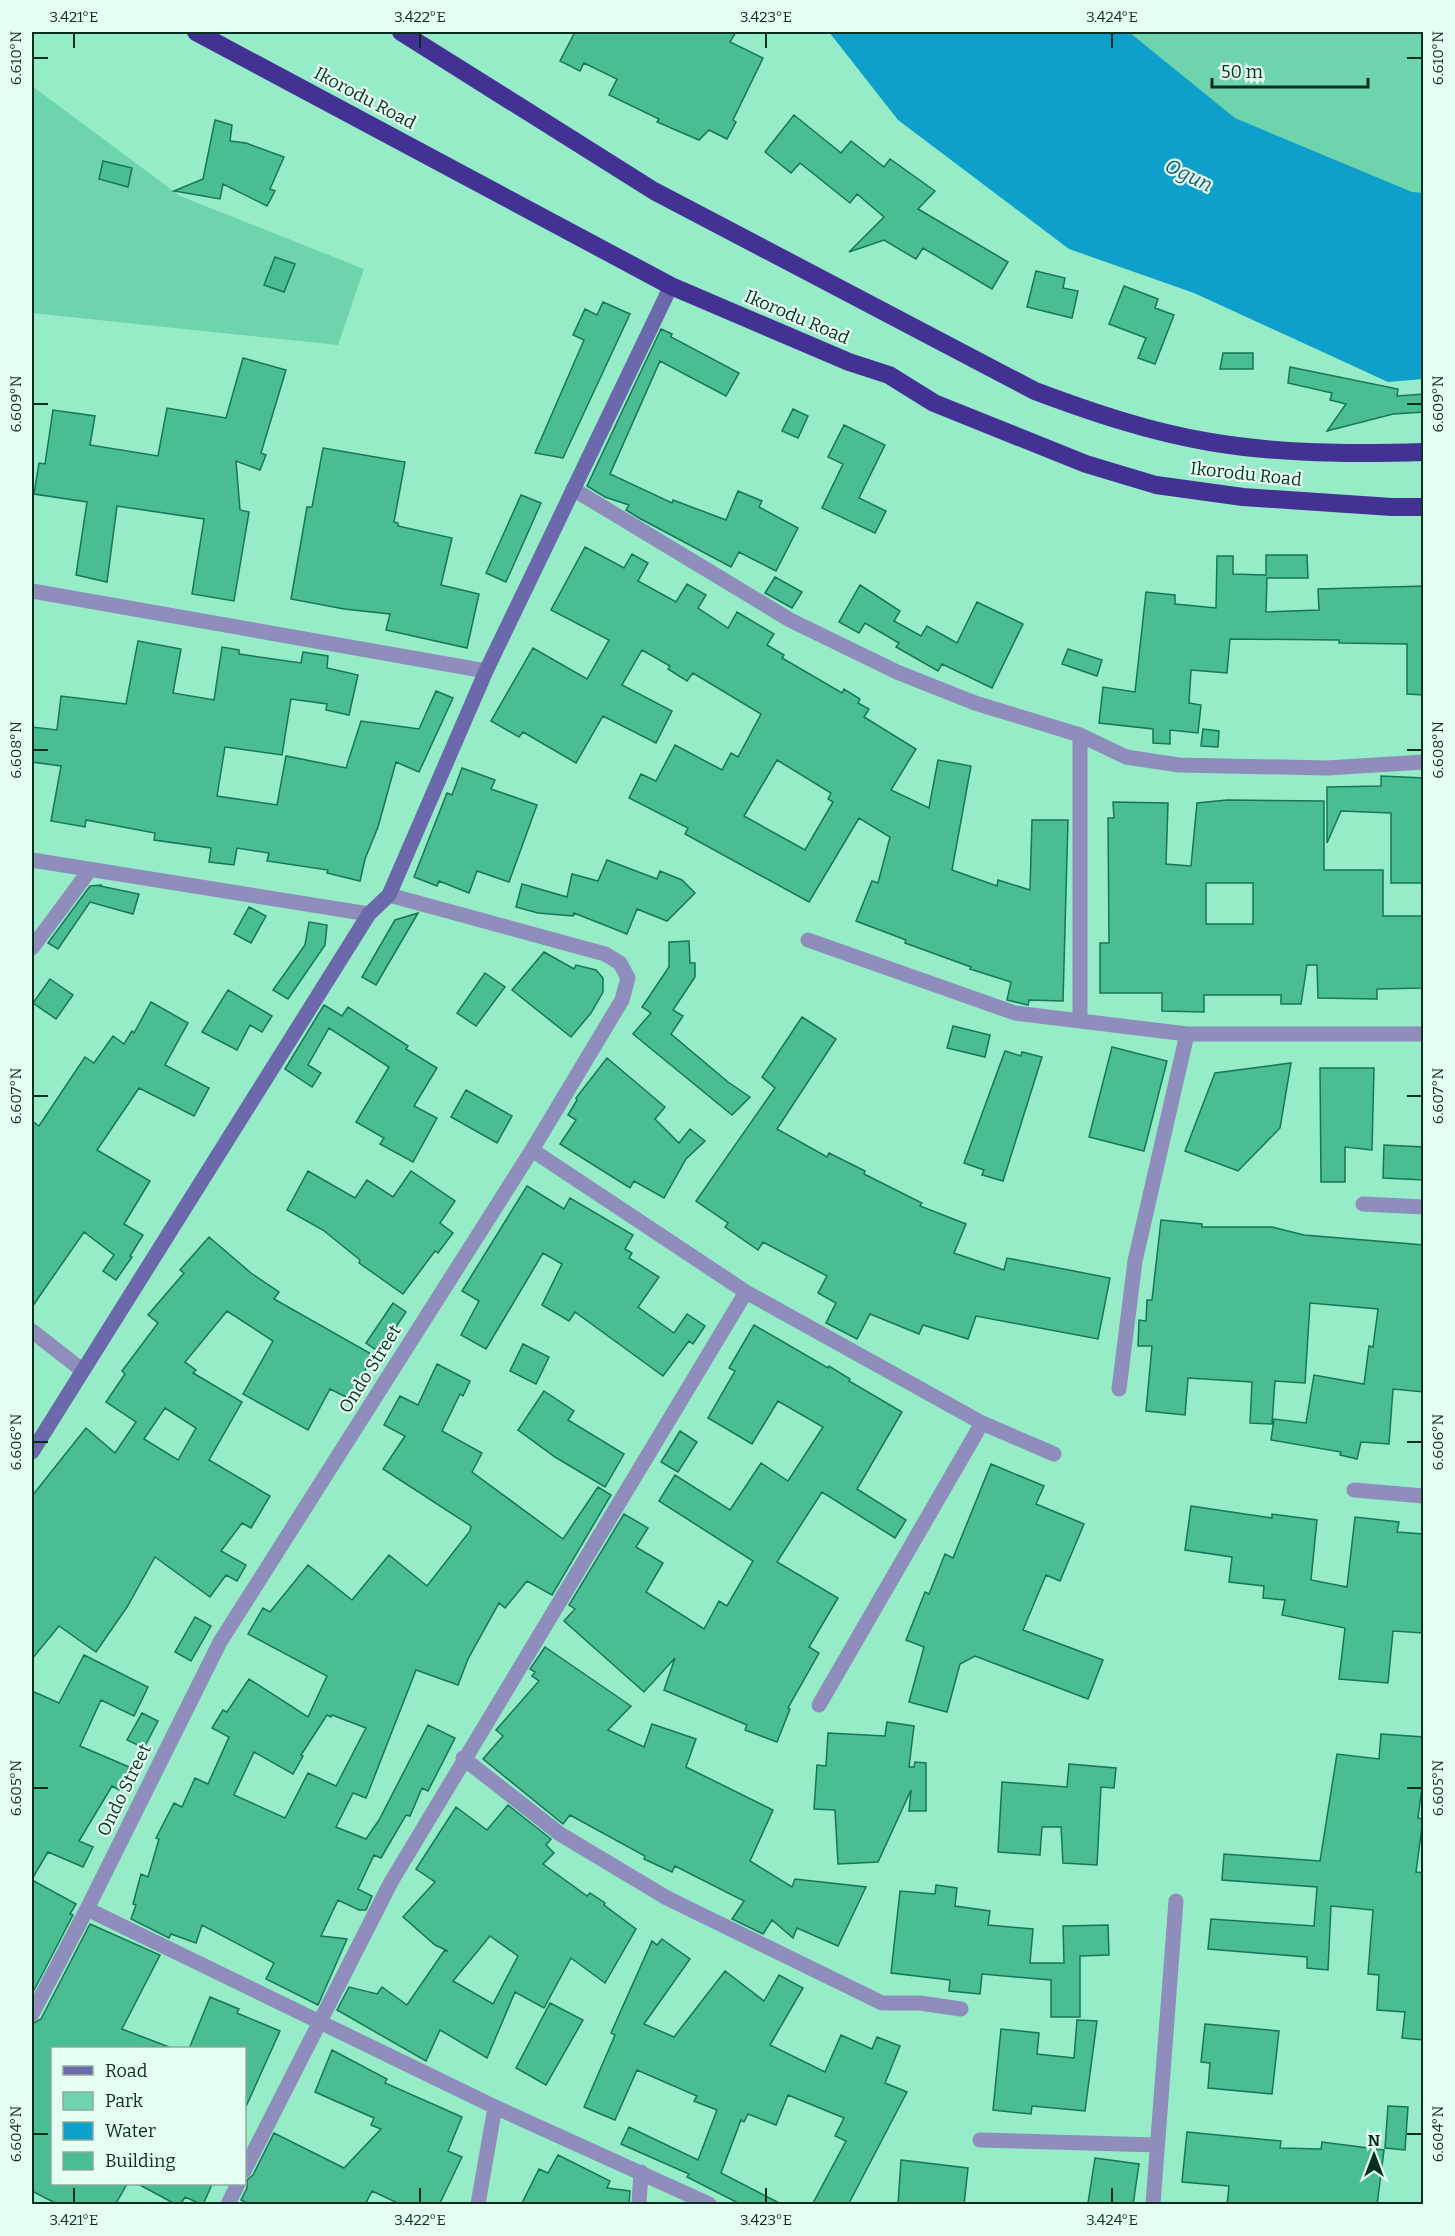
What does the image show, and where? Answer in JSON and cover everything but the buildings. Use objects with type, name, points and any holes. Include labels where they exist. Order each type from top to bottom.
[{"type":"highway","name":"Ikorodu Road","points":[[196,32],[671,286],[849,362],[889,375],[934,403],[1086,464],[1146,482],[1243,497],[1424,507]]},
{"type":"highway","name":"Ikorodu Road","points":[[401,32],[654,191],[1035,391],[1087,410],[1209,442],[1285,451],[1424,452]]},
{"type":"street","points":[[32,1452],[369,914],[389,895],[486,671],[671,286]]},
{"type":"street","points":[[573,489],[790,620],[897,672],[975,703],[1080,735],[1126,757],[1179,765],[1327,768],[1424,762]]},
{"type":"street","points":[[32,591],[486,671]]},
{"type":"street","points":[[1080,735],[1080,1019]]},
{"type":"street","points":[[32,860],[89,871],[369,914]]},
{"type":"street","points":[[32,948],[89,871]]},
{"type":"street","name":"Ondo Street","points":[[32,2014],[87,1909],[219,1642],[532,1150],[622,1000],[628,978],[620,963],[605,954],[389,895]]},
{"type":"street","points":[[808,939],[1015,1013],[1080,1019],[1186,1034],[1424,1034]]},
{"type":"street","points":[[1119,1389],[1135,1261],[1186,1034]]},
{"type":"street","points":[[532,1150],[746,1292],[982,1423],[1054,1454]]},
{"type":"street","points":[[1363,1204],[1424,1207]]},
{"type":"street","points":[[246,2167],[392,1882],[464,1758],[746,1292]]},
{"type":"street","points":[[32,1331],[82,1370]]},
{"type":"street","points":[[819,1705],[982,1423]]},
{"type":"street","points":[[1354,1490],[1424,1496]]},
{"type":"street","points":[[464,1758],[560,1834],[667,1898],[882,2003],[921,2003],[961,2009]]},
{"type":"street","points":[[1153,2205],[1176,1901]]},
{"type":"street","points":[[87,1909],[320,2020],[495,2107],[709,2205]]},
{"type":"street","points":[[478,2205],[495,2107]]},
{"type":"street","points":[[980,2140],[1157,2145]]},
{"type":"street","points":[[639,2205],[641,2172]]},
{"type":"street","points":[[228,2205],[238,2185]]},
{"type":"green space","points":[[1129,32],[1423,32],[1423,193],[1412,193],[1235,118]]},
{"type":"green space","points":[[32,86],[180,196],[364,269],[338,345],[32,313]]},
{"type":"water","name":"Ogun","points":[[829,32],[1129,32],[1235,118],[1412,192],[1423,193],[1423,379],[1388,382],[1194,293],[1069,249],[898,120]]}]
